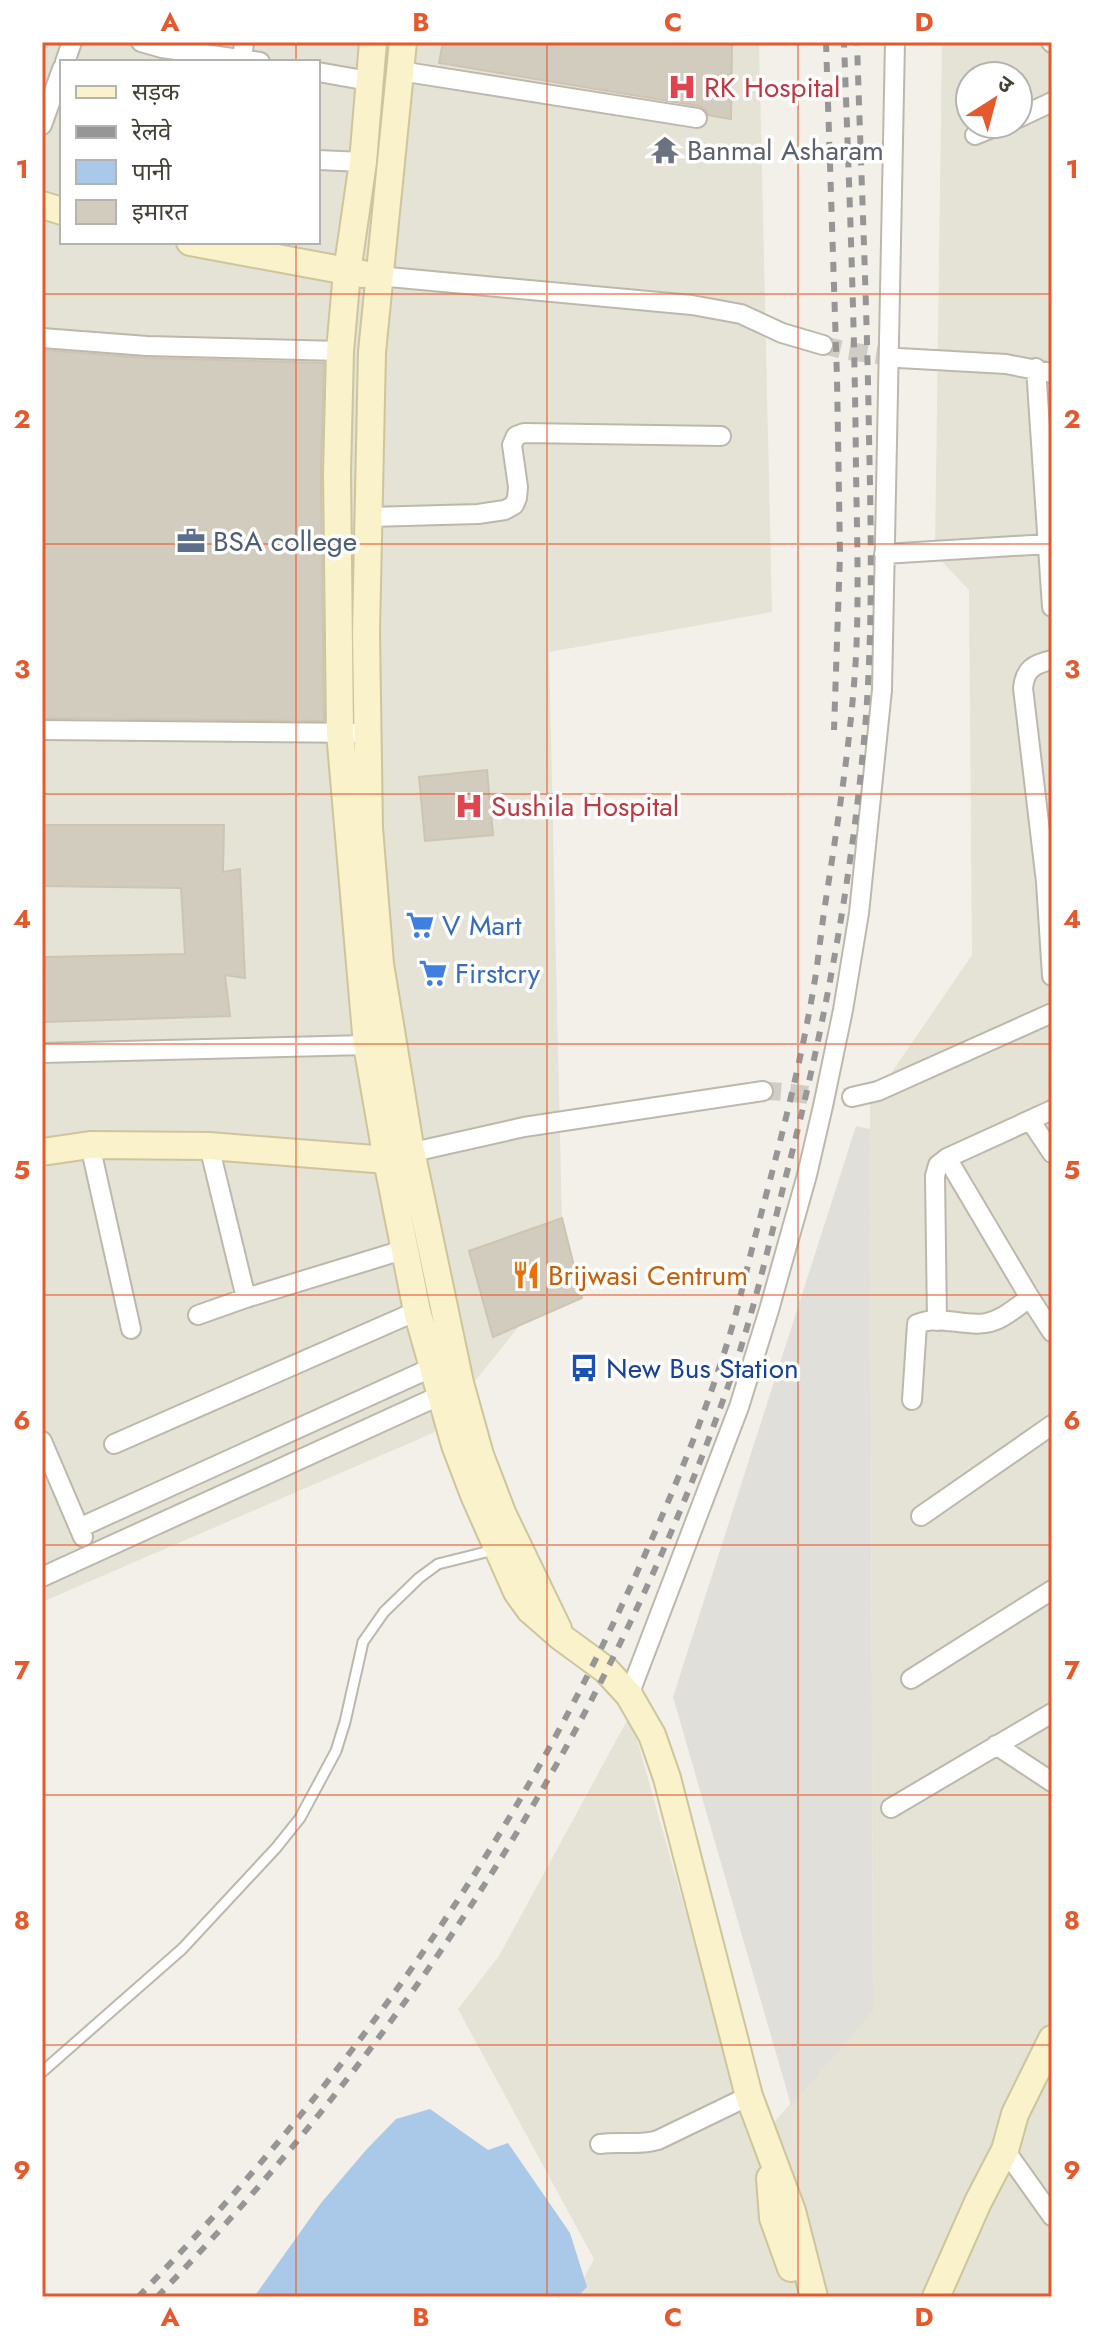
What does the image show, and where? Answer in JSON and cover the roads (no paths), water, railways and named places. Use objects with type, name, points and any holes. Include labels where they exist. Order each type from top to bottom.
[{"type":"main road","points":[[373,42],[363,162],[347,272],[340,351],[337,473],[340,732],[367,1045],[399,1156],[451,1392],[460,1457],[517,1592],[530,1610],[606,1670],[629,1695],[652,1735],[667,1778],[749,2096],[792,2211],[814,2297]]},
{"type":"main road","points":[[403,42],[372,352],[366,632],[369,828],[406,1249],[417,1311],[433,1367],[451,1392],[503,1515],[561,1637]]},
{"type":"main road","points":[[222,245],[378,276]]},
{"type":"main road","points":[[42,1152],[90,1145],[209,1146],[399,1156]]},
{"type":"main road","points":[[936,2297],[1005,2150],[1015,2114],[1052,2039]]},
{"type":"main road","points":[[768,2150],[773,2218],[801,2297]]},
{"type":"street","points":[[141,42],[162,48],[247,56]]},
{"type":"street","points":[[629,1695],[739,1407],[807,1175],[843,1010],[859,913],[882,690],[897,43]]},
{"type":"street","points":[[400,71],[697,118]]},
{"type":"street","points":[[320,72],[369,81]]},
{"type":"street","points":[[42,125],[60,75]]},
{"type":"street","points":[[320,160],[363,162]]},
{"type":"street","points":[[378,276],[692,305],[741,314],[782,333],[823,345]]},
{"type":"street","points":[[42,338],[147,346],[340,351]]},
{"type":"street","points":[[899,358],[1006,364],[1044,371],[1047,544],[1052,607]]},
{"type":"street","points":[[369,517],[478,514],[505,510],[514,505],[517,498],[512,445],[516,436],[524,433],[721,436]]},
{"type":"street","points":[[884,554],[1047,544]]},
{"type":"street","points":[[1052,660],[1037,663],[1028,670],[1023,688],[1046,882],[1052,976]]},
{"type":"street","points":[[42,730],[368,733]]},
{"type":"street","points":[[852,1097],[878,1091],[1052,1013]]},
{"type":"street","points":[[42,1053],[367,1045]]},
{"type":"street","points":[[399,1156],[524,1127],[763,1091]]},
{"type":"street","points":[[937,1321],[935,1176],[938,1165],[1052,1110]]},
{"type":"street","points":[[1030,1120],[1052,1153]]},
{"type":"street","points":[[90,1145],[131,1329]]},
{"type":"street","points":[[209,1146],[246,1298]]},
{"type":"street","points":[[947,1158],[1052,1332]]},
{"type":"street","points":[[198,1315],[406,1249]]},
{"type":"street","points":[[912,1400],[917,1324],[922,1321],[986,1323],[999,1319],[1030,1298]]},
{"type":"street","points":[[114,1444],[417,1311]]},
{"type":"street","points":[[79,1528],[433,1367]]},
{"type":"street","points":[[42,1577],[451,1392]]},
{"type":"street","points":[[921,1516],[1052,1425]]},
{"type":"street","points":[[42,1441],[90,1555]]},
{"type":"street","points":[[911,1679],[1051,1593]]},
{"type":"street","points":[[891,1808],[1052,1713]]},
{"type":"street","points":[[996,1745],[1052,1782]]},
{"type":"street","points":[[600,2144],[646,2144],[749,2096]]},
{"type":"street","points":[[1005,2150],[1052,2216]]},
{"type":"lane","points":[[42,2072],[182,1949],[300,1818],[336,1751],[363,1642],[384,1612],[438,1564],[498,1549]]},
{"type":"water","points":[[430,2109],[488,2150],[508,2143],[570,2233],[587,2287],[577,2297],[254,2297],[321,2203],[366,2150],[396,2119]]},
{"type":"tunnel","points":[[823,345],[899,358]]},
{"type":"tunnel","points":[[763,1091],[852,1097]]},
{"type":"railway","points":[[826,42],[840,554],[834,730]]},
{"type":"railway","points":[[138,2297],[217,2213],[291,2127],[427,1947],[488,1853],[598,1655],[680,1474],[727,1344],[804,1040],[843,784],[854,688],[858,587],[852,257],[844,42]]},
{"type":"railway","points":[[157,2297],[249,2198],[335,2094],[416,1986],[491,1874],[560,1758],[622,1639],[678,1516],[744,1337],[800,1121],[824,1010],[853,842],[865,729],[870,619],[870,508],[857,42]]},
{"type":"place","name":"RK Hospital","points":[[682,87]]},
{"type":"place","name":"Banmal Asharam","points":[[665,150]]},
{"type":"place","name":"BSA college","points":[[191,541]]},
{"type":"place","name":"Sushila Hospital","points":[[469,806]]},
{"type":"place","name":"V Mart","points":[[420,925]]},
{"type":"place","name":"Firstcry","points":[[433,973]]},
{"type":"place","name":"Brijwasi Centrum","points":[[526,1275]]},
{"type":"place","name":"New Bus Station","points":[[584,1368]]}]
